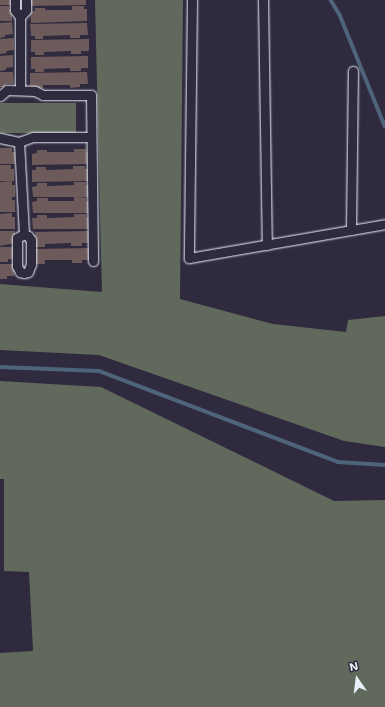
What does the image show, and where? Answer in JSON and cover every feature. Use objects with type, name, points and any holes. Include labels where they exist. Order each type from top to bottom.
[{"type":"street","points":[[15,0],[15,10],[20,18],[20,90]]},
{"type":"street","points":[[20,18],[26,10],[26,0]]},
{"type":"street","points":[[192,0],[189,258],[385,224]]},
{"type":"street","points":[[262,0],[267,245]]},
{"type":"street","points":[[352,230],[353,71]]},
{"type":"street","points":[[0,96],[7,90],[35,91],[43,95],[91,95],[93,261]]},
{"type":"street","points":[[0,138],[20,142],[33,137],[92,137]]},
{"type":"street","points":[[20,142],[24,234]]},
{"type":"shaded area","points":[[95,0],[183,0],[180,299],[273,324],[346,332],[348,320],[385,316],[385,447],[344,441],[99,355],[0,350],[0,284],[102,292]]},
{"type":"shaded area","points":[[0,103],[76,103],[76,133],[0,133]]},
{"type":"shaded area","points":[[0,381],[101,387],[334,501],[385,500],[385,707],[0,707],[0,653],[33,651],[29,572],[4,571],[4,479],[0,479]]},
{"type":"building","points":[[0,0],[11,0],[11,5],[0,5]]},
{"type":"building","points":[[30,0],[86,0],[86,5],[30,6]]},
{"type":"building","points":[[0,6],[9,6],[9,9],[12,9],[12,21],[0,21]]},
{"type":"building","points":[[72,6],[84,6],[84,9],[87,9],[87,21],[31,23],[30,11],[35,11],[35,8],[45,8],[45,10],[72,10]]},
{"type":"building","points":[[12,22],[13,34],[5,35],[5,37],[0,38],[0,23]]},
{"type":"building","points":[[87,23],[88,35],[80,35],[80,38],[70,38],[70,35],[43,36],[43,39],[35,39],[35,36],[31,36],[30,24]]},
{"type":"building","points":[[14,38],[14,50],[6,51],[7,53],[0,54],[0,39]]},
{"type":"building","points":[[89,39],[89,51],[81,51],[81,54],[71,54],[71,51],[44,52],[44,55],[35,55],[35,52],[31,52],[31,40]]},
{"type":"building","points":[[13,55],[13,67],[0,71],[0,56]]},
{"type":"building","points":[[88,56],[88,68],[81,68],[81,71],[70,71],[70,68],[44,69],[44,72],[35,72],[35,69],[31,69],[31,57]]},
{"type":"building","points":[[0,72],[13,72],[14,84],[6,84],[6,87],[0,87]]},
{"type":"building","points":[[87,72],[88,84],[80,84],[80,87],[70,88],[70,85],[43,85],[43,88],[34,89],[34,86],[30,86],[30,73]]},
{"type":"building","points":[[0,148],[12,148],[12,152],[15,152],[15,164],[0,164]]},
{"type":"building","points":[[74,149],[86,149],[86,152],[89,152],[89,164],[32,165],[32,154],[37,153],[37,150],[47,150],[47,152],[74,152]]},
{"type":"building","points":[[0,165],[11,165],[11,169],[14,169],[14,181],[0,181]]},
{"type":"building","points":[[73,166],[85,166],[85,169],[88,169],[88,181],[32,182],[32,170],[36,170],[36,167],[46,167],[46,170],[73,169]]},
{"type":"building","points":[[12,181],[12,185],[15,185],[15,197],[0,197],[0,182]]},
{"type":"building","points":[[74,182],[86,182],[86,185],[89,185],[89,197],[78,198],[86,198],[86,201],[89,201],[90,213],[33,213],[32,202],[37,201],[37,198],[48,198],[48,201],[74,201],[74,197],[33,197],[32,187],[37,186],[37,183],[47,183],[47,186],[74,185]]},
{"type":"building","points":[[0,197],[12,197],[12,200],[15,200],[15,212],[0,212]]},
{"type":"building","points":[[12,213],[12,217],[15,217],[15,229],[0,229],[0,214]]},
{"type":"building","points":[[74,214],[86,214],[86,217],[89,217],[89,229],[33,229],[32,218],[37,218],[37,215],[47,215],[47,218],[74,217]]},
{"type":"building","points":[[0,231],[15,231],[15,243],[0,246]]},
{"type":"building","points":[[89,231],[89,243],[82,243],[82,246],[71,246],[71,243],[45,244],[45,247],[36,247],[35,232]]},
{"type":"building","points":[[0,247],[15,247],[15,259],[8,259],[8,262],[0,262]]},
{"type":"building","points":[[90,248],[90,260],[82,260],[82,263],[72,263],[72,260],[45,260],[45,264],[33,264],[34,249]]},
{"type":"building","points":[[0,264],[14,264],[14,276],[7,276],[7,279],[0,279]]},
{"type":"waterway","points":[[331,0],[340,15],[385,126]]},
{"type":"waterway","points":[[0,367],[99,371],[338,462],[385,465]]}]
